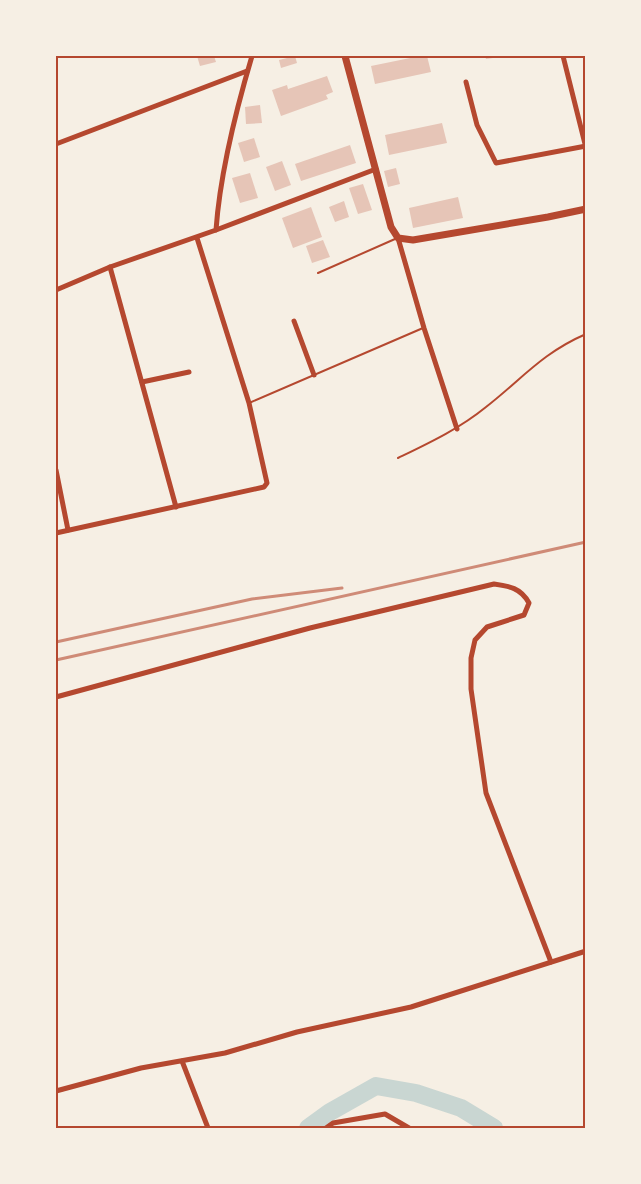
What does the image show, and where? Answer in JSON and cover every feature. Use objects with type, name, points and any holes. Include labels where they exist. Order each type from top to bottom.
[{"type":"street","points":[[216,230],[217,208],[252,56]]},
{"type":"street","points":[[345,56],[391,227],[398,238],[457,429]]},
{"type":"street","points":[[466,82],[477,124],[496,163],[585,147],[563,56]]},
{"type":"street","points":[[56,144],[247,71]]},
{"type":"street","points":[[56,290],[110,267],[198,238],[376,169]]},
{"type":"street","points":[[398,238],[413,240],[548,217],[585,208]]},
{"type":"street","points":[[56,533],[264,487],[267,483],[249,404],[198,238]]},
{"type":"street","points":[[110,267],[176,507]]},
{"type":"street","points":[[294,321],[314,375]]},
{"type":"street","points":[[142,382],[189,372]]},
{"type":"street","points":[[56,470],[68,530]]},
{"type":"street","points":[[56,697],[310,628],[494,584],[510,586],[525,595],[529,603],[524,615],[487,627],[475,640],[471,658],[471,689],[486,793],[551,963]]},
{"type":"street","points":[[56,1091],[141,1068],[225,1053],[297,1032],[411,1006],[585,951]]},
{"type":"street","points":[[182,1061],[208,1128]]},
{"type":"street","points":[[326,1128],[333,1123],[385,1114],[409,1128]]},
{"type":"lane","points":[[318,273],[398,238]]},
{"type":"lane","points":[[249,404],[424,328]]},
{"type":"lane","points":[[398,458],[457,429],[530,368],[564,343],[585,334]]},
{"type":"building","points":[[197,56],[214,56],[216,62],[200,66]]},
{"type":"building","points":[[295,56],[297,63],[281,68],[279,60]]},
{"type":"building","points":[[427,56],[431,72],[375,84],[371,66]]},
{"type":"building","points":[[485,56],[500,56],[500,57],[486,59]]},
{"type":"building","points":[[327,76],[333,92],[326,95],[328,99],[281,116],[272,90],[287,85],[288,89]]},
{"type":"building","points":[[260,105],[262,123],[246,124],[245,107]]},
{"type":"building","points":[[442,123],[447,143],[389,155],[385,135]]},
{"type":"building","points":[[254,138],[260,157],[244,162],[238,143]]},
{"type":"building","points":[[350,145],[356,163],[301,181],[295,164]]},
{"type":"building","points":[[282,161],[291,185],[275,191],[266,167]]},
{"type":"building","points":[[396,168],[400,184],[388,187],[384,171]]},
{"type":"building","points":[[250,173],[258,198],[240,203],[232,178]]},
{"type":"building","points":[[363,184],[372,210],[358,214],[349,188]]},
{"type":"building","points":[[458,197],[463,218],[413,228],[409,208]]},
{"type":"building","points":[[344,201],[349,217],[335,222],[329,207]]},
{"type":"building","points":[[311,207],[322,237],[293,248],[282,218]]},
{"type":"building","points":[[323,240],[330,257],[312,263],[306,246]]},
{"type":"waterway","points":[[308,1128],[330,1112],[376,1086],[416,1093],[461,1108],[494,1128]]},
{"type":"railway","points":[[56,660],[586,542]]},
{"type":"railway","points":[[56,642],[252,599],[342,588]]}]
